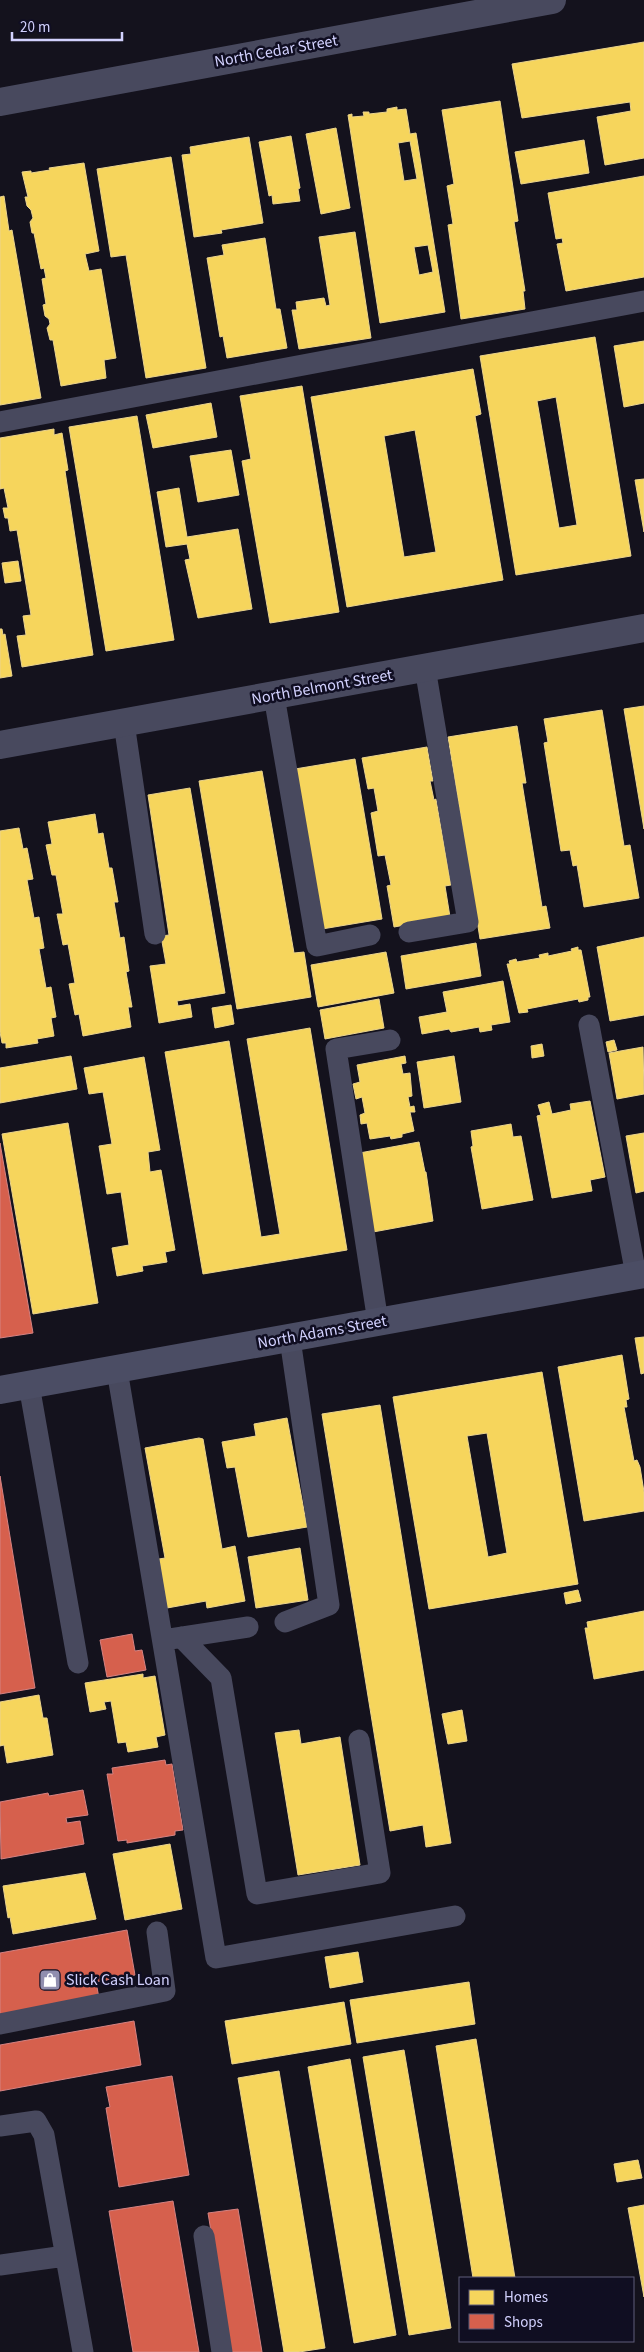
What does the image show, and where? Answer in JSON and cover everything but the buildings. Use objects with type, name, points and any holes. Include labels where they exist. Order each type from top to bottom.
[{"type":"street","name":"North Cedar Street","points":[[0,102],[503,4],[552,0]]},
{"type":"street","name":"North Belmont Street","points":[[0,745],[644,628]]},
{"type":"street","name":"North Adams Street","points":[[0,1390],[640,1275]]},
{"type":"lane","points":[[0,422],[644,301]]},
{"type":"lane","points":[[409,932],[468,922],[425,668]]},
{"type":"lane","points":[[274,696],[317,946],[370,935]]},
{"type":"lane","points":[[124,722],[155,934]]},
{"type":"lane","points":[[589,1025],[640,1275]]},
{"type":"lane","points":[[378,1322],[336,1049],[390,1040]]},
{"type":"lane","points":[[285,1622],[329,1605],[290,1339]]},
{"type":"lane","points":[[117,1370],[172,1638],[216,1958],[455,1916]]},
{"type":"lane","points":[[29,1385],[78,1663]]},
{"type":"lane","points":[[172,1638],[248,1627]]},
{"type":"lane","points":[[172,1638],[221,1678],[258,1894],[380,1873],[359,1740]]},
{"type":"lane","points":[[0,2024],[165,1991],[157,1932]]},
{"type":"lane","points":[[0,2126],[36,2121],[44,2135],[83,2352]]},
{"type":"lane","points":[[204,2236],[222,2352]]},
{"type":"lane","points":[[0,2265],[65,2256]]},
{"type":"place","name":"Slick Cash Loan","points":[[50,1980]]}]
